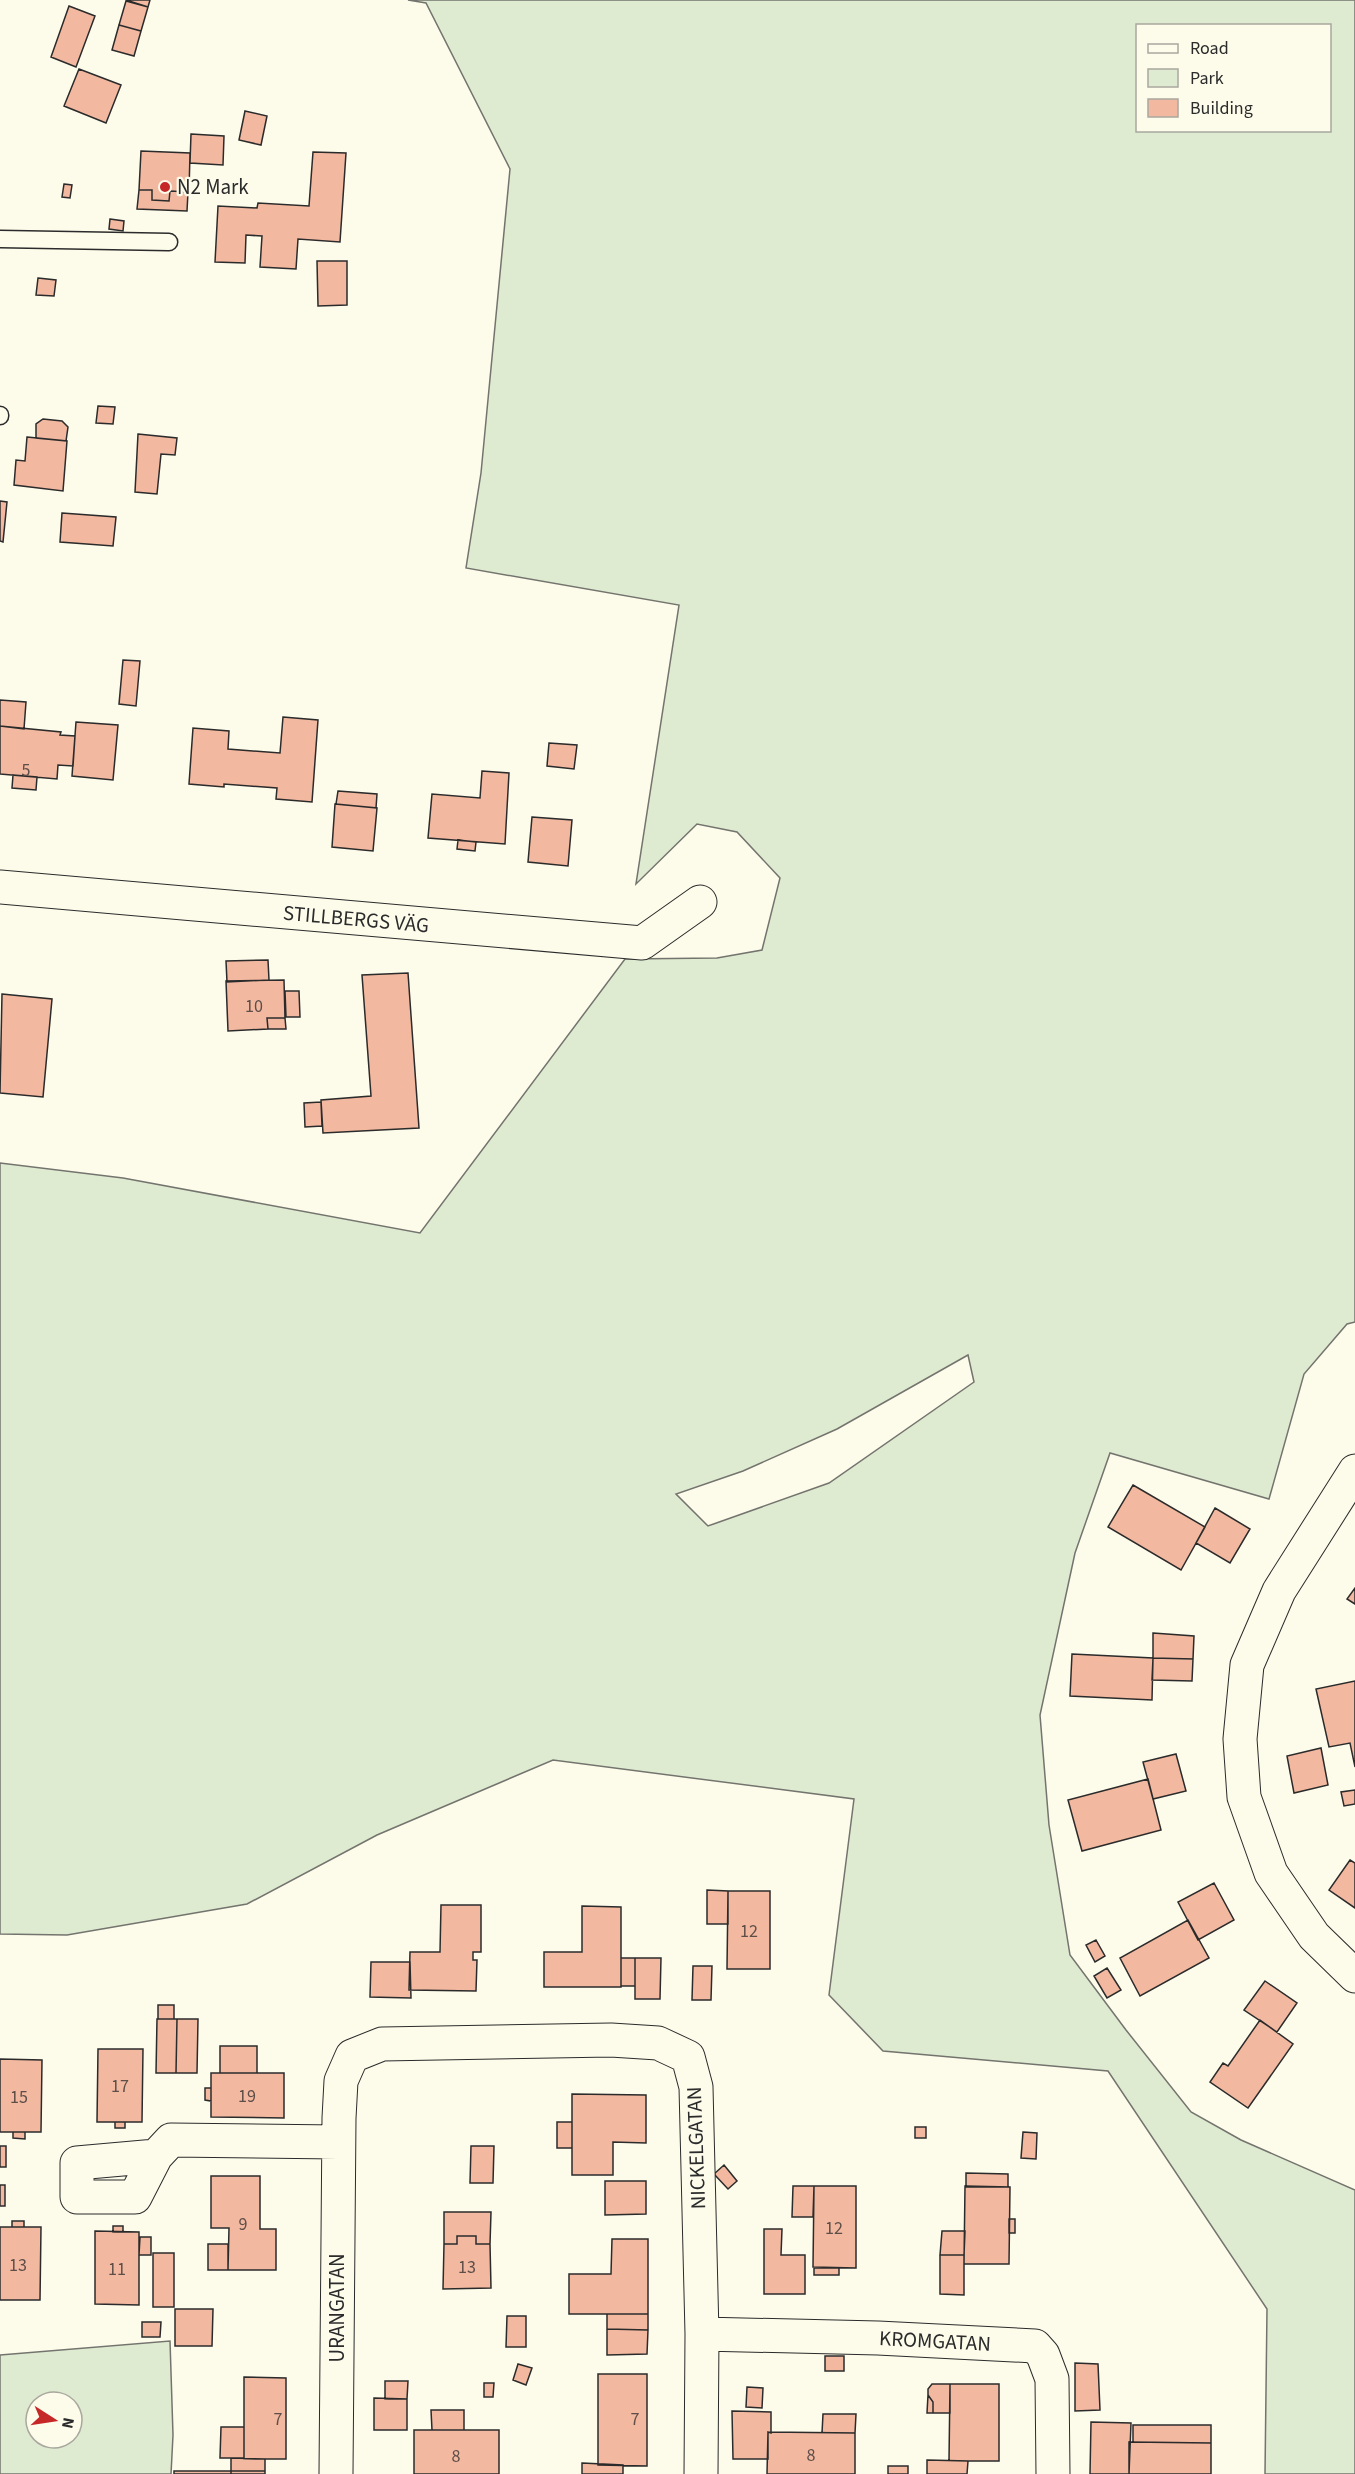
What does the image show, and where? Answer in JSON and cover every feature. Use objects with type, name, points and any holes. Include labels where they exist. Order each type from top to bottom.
[{"type":"street","name":"STILLBERGS VÄG","points":[[0,887],[642,943],[700,902]]},
{"type":"street","points":[[1355,1471],[1279,1591],[1247,1665],[1240,1739],[1244,1797],[1270,1873],[1314,1936],[1355,1976]]},
{"type":"street","name":"NICKELGATAN","points":[[352,2056],[381,2044],[611,2040],[658,2043],[688,2057],[696,2087],[702,2334],[701,2474]]},
{"type":"street","name":"URANGATAN","points":[[336,2474],[338,2142],[341,2081],[352,2056]]},
{"type":"street","points":[[156,2156],[171,2140],[338,2142]]},
{"type":"street","name":"KROMGATAN","points":[[702,2334],[878,2338],[1035,2346],[1043,2355],[1052,2379],[1053,2474]]},
{"type":"lane","points":[[0,239],[169,242]]},
{"type":"green space","points":[[408,0],[1355,0],[1355,1322],[1347,1324],[1304,1374],[1269,1499],[1110,1453],[1075,1553],[1040,1715],[1049,1825],[1070,1955],[1191,2112],[1241,2140],[1355,2190],[1355,2474],[1265,2474],[1267,2309],[1108,2071],[883,2051],[829,1995],[854,1799],[553,1760],[377,1835],[247,1904],[67,1935],[0,1934],[0,1163],[123,1178],[420,1233],[625,959],[717,958],[762,950],[780,878],[737,832],[697,824],[636,884],[679,605],[466,568],[481,473],[510,169],[426,3]],"holes":[[[968,1355],[974,1382],[829,1483],[708,1526],[676,1494],[743,1471],[837,1429]]]},
{"type":"green space","points":[[170,2341],[173,2435],[171,2474],[0,2474],[0,2355]]},
{"type":"building","points":[[126,0],[150,0],[148,7]]},
{"type":"building","points":[[126,1],[148,7],[141,31],[119,25]]},
{"type":"building","points":[[69,6],[95,16],[76,67],[51,57]]},
{"type":"building","points":[[119,25],[141,31],[134,56],[112,50]]},
{"type":"building","points":[[79,69],[121,85],[106,123],[64,106]]},
{"type":"building","points":[[245,111],[267,116],[261,145],[239,140]]},
{"type":"building","points":[[191,134],[224,136],[223,165],[190,163]]},
{"type":"building","points":[[141,151],[190,153],[189,192],[170,191],[169,201],[152,200],[152,190],[139,190]]},
{"type":"building","points":[[313,152],[346,153],[340,242],[298,239],[296,269],[260,267],[262,236],[246,235],[245,263],[215,262],[218,206],[257,208],[258,203],[309,206]]},
{"type":"building","points":[[64,184],[72,185],[70,198],[62,197]]},
{"type":"building","points":[[139,190],[152,190],[152,200],[169,201],[170,191],[188,192],[187,211],[137,209]]},
{"type":"building","points":[[110,219],[124,221],[123,231],[109,229]]},
{"type":"building","points":[[317,261],[347,261],[347,305],[318,306]]},
{"type":"building","points":[[38,278],[56,280],[54,296],[36,295]]},
{"type":"building","points":[[98,406],[115,407],[113,424],[96,423]]},
{"type":"building","points":[[43,419],[62,421],[68,427],[66,441],[36,438],[36,424]]},
{"type":"building","points":[[138,434],[177,438],[175,455],[161,454],[157,494],[135,492]]},
{"type":"building","points":[[27,437],[67,441],[63,491],[14,485],[16,460],[25,461]]},
{"type":"building","points":[[0,501],[7,502],[3,542],[0,541]]},
{"type":"building","points":[[62,513],[116,517],[113,546],[60,542]]},
{"type":"building","points":[[123,660],[140,661],[136,706],[119,704]]},
{"type":"building","points":[[0,700],[26,702],[24,729],[0,726]]},
{"type":"building","points":[[283,717],[318,720],[312,802],[276,799],[277,788],[189,784],[193,728],[229,731],[228,749],[280,753]]},
{"type":"building","points":[[76,722],[118,725],[113,780],[72,776]]},
{"type":"building","points":[[0,726],[61,732],[60,735],[75,736],[73,766],[58,765],[57,779],[0,774]]},
{"type":"building","points":[[549,743],[577,745],[574,769],[547,766]]},
{"type":"building","points":[[482,771],[509,773],[505,844],[428,838],[432,794],[480,798]]},
{"type":"building","points":[[13,775],[37,777],[36,790],[12,788]]},
{"type":"building","points":[[338,791],[377,794],[376,808],[336,804]]},
{"type":"building","points":[[335,804],[377,808],[373,851],[332,847]]},
{"type":"building","points":[[532,817],[572,820],[568,866],[528,862]]},
{"type":"building","points":[[458,840],[476,842],[475,851],[457,849]]},
{"type":"building","points":[[268,960],[269,980],[227,982],[226,961]]},
{"type":"building","points":[[408,973],[419,1128],[323,1133],[321,1100],[371,1096],[362,975]]},
{"type":"building","points":[[284,980],[285,1018],[267,1018],[268,1029],[228,1031],[226,981]]},
{"type":"building","points":[[285,991],[299,991],[300,1017],[286,1017]]},
{"type":"building","points":[[2,994],[52,999],[43,1097],[0,1093]]},
{"type":"building","points":[[267,1018],[285,1018],[286,1029],[268,1029]]},
{"type":"building","points":[[321,1102],[322,1126],[305,1127],[304,1103]]},
{"type":"building","points":[[1133,1485],[1205,1527],[1181,1570],[1108,1527]]},
{"type":"building","points":[[1215,1508],[1250,1529],[1230,1563],[1196,1543]]},
{"type":"building","points":[[1355,1588],[1355,1604],[1347,1599]]},
{"type":"building","points":[[1153,1633],[1194,1636],[1193,1659],[1153,1658]]},
{"type":"building","points":[[1072,1654],[1153,1658],[1152,1700],[1070,1696]]},
{"type":"building","points":[[1153,1658],[1193,1659],[1192,1681],[1152,1680]]},
{"type":"building","points":[[1355,1681],[1355,1767],[1350,1743],[1329,1747],[1316,1689]]},
{"type":"building","points":[[1321,1748],[1328,1785],[1294,1793],[1287,1756]]},
{"type":"building","points":[[1176,1754],[1186,1791],[1153,1799],[1143,1762]]},
{"type":"building","points":[[1148,1779],[1161,1830],[1082,1851],[1068,1800]]},
{"type":"building","points":[[1355,1790],[1355,1804],[1344,1806],[1341,1792]]},
{"type":"building","points":[[1350,1860],[1355,1863],[1355,1908],[1329,1890]]},
{"type":"building","points":[[1214,1883],[1234,1920],[1198,1940],[1178,1902]]},
{"type":"building","points":[[707,1890],[728,1891],[728,1924],[707,1924]]},
{"type":"building","points":[[728,1891],[770,1891],[770,1969],[727,1969]]},
{"type":"building","points":[[441,1905],[481,1905],[481,1952],[473,1952],[473,1960],[477,1960],[476,1991],[409,1990],[410,1952],[440,1952]]},
{"type":"building","points":[[582,1906],[621,1907],[621,1987],[544,1987],[544,1952],[582,1952]]},
{"type":"building","points":[[1188,1920],[1209,1958],[1140,1996],[1120,1958]]},
{"type":"building","points":[[1096,1940],[1105,1956],[1095,1962],[1086,1945]]},
{"type":"building","points":[[621,1958],[635,1958],[635,1986],[621,1986]]},
{"type":"building","points":[[635,1958],[661,1958],[660,1999],[635,1999]]},
{"type":"building","points":[[371,1962],[410,1962],[411,1998],[370,1997]]},
{"type":"building","points":[[693,1966],[712,1966],[711,2000],[692,2000]]},
{"type":"building","points":[[1107,1968],[1121,1990],[1107,1998],[1094,1976]]},
{"type":"building","points":[[1265,1981],[1297,2003],[1277,2032],[1244,2010]]},
{"type":"building","points":[[158,2005],[174,2005],[174,2019],[158,2019]]},
{"type":"building","points":[[157,2019],[177,2019],[176,2073],[156,2073]]},
{"type":"building","points":[[177,2019],[198,2019],[197,2073],[176,2073]]},
{"type":"building","points":[[1260,2020],[1293,2044],[1248,2108],[1210,2082],[1223,2063],[1228,2066]]},
{"type":"building","points":[[220,2046],[257,2046],[257,2073],[220,2073]]},
{"type":"building","points":[[98,2049],[143,2049],[142,2122],[97,2122]]},
{"type":"building","points":[[0,2059],[42,2060],[41,2132],[0,2132]]},
{"type":"building","points":[[211,2073],[284,2073],[284,2118],[211,2117]]},
{"type":"building","points":[[205,2088],[211,2088],[211,2101],[205,2100]]},
{"type":"building","points":[[572,2094],[646,2095],[646,2143],[613,2142],[613,2175],[572,2175]]},
{"type":"building","points":[[115,2122],[125,2122],[125,2128],[115,2128]]},
{"type":"building","points":[[557,2122],[572,2122],[572,2148],[557,2148]]},
{"type":"building","points":[[915,2127],[926,2127],[926,2138],[915,2138]]},
{"type":"building","points":[[13,2132],[25,2132],[25,2139],[13,2138]]},
{"type":"building","points":[[1023,2132],[1037,2133],[1036,2159],[1021,2158]]},
{"type":"building","points":[[0,2146],[6,2146],[6,2167],[0,2167]]},
{"type":"building","points":[[471,2146],[494,2146],[493,2183],[470,2183]]},
{"type":"building","points":[[724,2165],[737,2181],[728,2189],[714,2174]]},
{"type":"building","points":[[966,2173],[1008,2174],[1008,2187],[966,2187]]},
{"type":"building","points":[[211,2176],[260,2176],[260,2229],[276,2229],[276,2270],[228,2270],[229,2228],[211,2228]]},
{"type":"building","points":[[605,2181],[646,2181],[646,2214],[605,2215]]},
{"type":"building","points":[[0,2185],[5,2185],[5,2206],[0,2206]]},
{"type":"building","points":[[793,2186],[814,2186],[813,2217],[792,2217]]},
{"type":"building","points":[[814,2186],[856,2186],[856,2268],[813,2267]]},
{"type":"building","points":[[965,2186],[1010,2187],[1009,2264],[964,2264]]},
{"type":"building","points":[[444,2212],[491,2212],[490,2244],[476,2244],[476,2236],[457,2236],[457,2244],[444,2244]]},
{"type":"building","points":[[1009,2219],[1015,2219],[1015,2233],[1009,2233]]},
{"type":"building","points":[[12,2221],[24,2221],[24,2227],[12,2227]]},
{"type":"building","points":[[113,2226],[123,2226],[123,2232],[113,2232]]},
{"type":"building","points":[[0,2227],[41,2227],[40,2300],[0,2300]]},
{"type":"building","points":[[764,2229],[782,2229],[781,2255],[805,2255],[805,2294],[764,2294]]},
{"type":"building","points":[[95,2231],[139,2232],[139,2305],[95,2304]]},
{"type":"building","points":[[942,2231],[965,2231],[964,2255],[940,2255]]},
{"type":"building","points":[[457,2236],[476,2236],[476,2244],[490,2244],[491,2288],[443,2289],[444,2244],[457,2244]]},
{"type":"building","points":[[140,2237],[151,2237],[151,2255],[139,2255]]},
{"type":"building","points":[[612,2239],[648,2239],[648,2314],[569,2314],[569,2274],[611,2274]]},
{"type":"building","points":[[208,2244],[228,2244],[228,2270],[208,2270]]},
{"type":"building","points":[[153,2253],[174,2253],[174,2307],[153,2307]]},
{"type":"building","points":[[940,2255],[964,2255],[964,2295],[940,2294]]},
{"type":"building","points":[[814,2268],[839,2268],[839,2275],[814,2275]]},
{"type":"building","points":[[175,2309],[213,2309],[212,2346],[175,2346]]},
{"type":"building","points":[[607,2314],[648,2314],[648,2330],[607,2329]]},
{"type":"building","points":[[507,2316],[526,2316],[526,2347],[506,2347]]},
{"type":"building","points":[[142,2322],[161,2322],[160,2337],[142,2337]]},
{"type":"building","points":[[607,2329],[648,2330],[647,2354],[607,2355]]},
{"type":"building","points":[[825,2356],[844,2356],[844,2371],[825,2371]]},
{"type":"building","points":[[1075,2363],[1098,2364],[1100,2410],[1075,2411]]},
{"type":"building","points":[[518,2364],[532,2368],[526,2385],[513,2380]]},
{"type":"building","points":[[598,2374],[647,2374],[647,2466],[598,2465]]},
{"type":"building","points":[[244,2377],[286,2378],[286,2459],[244,2459]]},
{"type":"building","points":[[385,2381],[408,2381],[407,2399],[385,2399]]},
{"type":"building","points":[[484,2383],[494,2383],[493,2397],[484,2397]]},
{"type":"building","points":[[932,2384],[950,2384],[950,2413],[933,2413],[933,2402],[928,2395],[928,2389]]},
{"type":"building","points":[[950,2384],[999,2384],[999,2461],[949,2461]]},
{"type":"building","points":[[747,2387],[763,2388],[762,2408],[746,2407]]},
{"type":"building","points":[[928,2395],[933,2402],[933,2413],[927,2413]]},
{"type":"building","points":[[374,2398],[407,2399],[407,2430],[374,2430]]},
{"type":"building","points":[[431,2410],[464,2410],[464,2430],[432,2430]]},
{"type":"building","points":[[732,2411],[771,2412],[768,2459],[733,2459]]},
{"type":"building","points":[[823,2414],[856,2414],[855,2433],[822,2433]]},
{"type":"building","points":[[1091,2422],[1131,2423],[1129,2474],[1090,2474]]},
{"type":"building","points":[[1133,2425],[1211,2425],[1211,2443],[1133,2442]]},
{"type":"building","points":[[221,2427],[244,2427],[244,2458],[220,2458]]},
{"type":"building","points":[[414,2430],[499,2430],[499,2474],[414,2474]]},
{"type":"building","points":[[768,2432],[855,2433],[855,2474],[767,2474]]},
{"type":"building","points":[[1129,2442],[1211,2443],[1211,2474],[1129,2474]]},
{"type":"building","points":[[231,2458],[265,2459],[265,2471],[231,2471]]},
{"type":"building","points":[[927,2460],[968,2461],[967,2474],[927,2474]]},
{"type":"building","points":[[582,2463],[623,2465],[623,2474],[582,2474]]},
{"type":"building","points":[[888,2466],[908,2466],[908,2474],[888,2474]]},
{"type":"building","points":[[174,2471],[231,2471],[231,2474],[174,2474]]},
{"type":"building","points":[[231,2471],[265,2471],[265,2474],[231,2474]]},
{"type":"place","name":"N2 Mark","points":[[165,187]]}]
